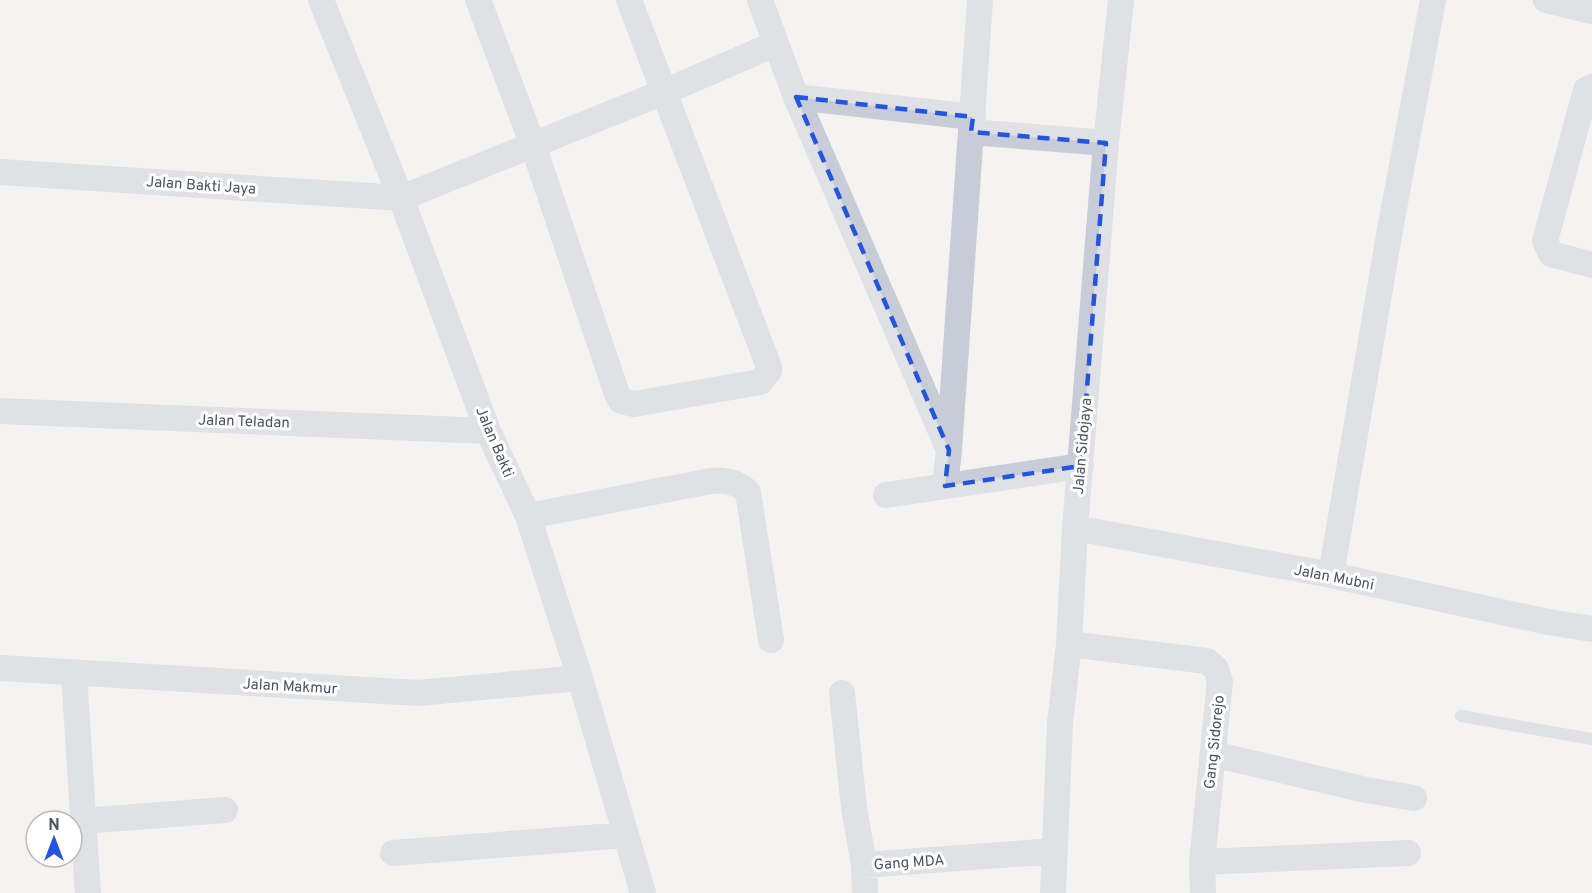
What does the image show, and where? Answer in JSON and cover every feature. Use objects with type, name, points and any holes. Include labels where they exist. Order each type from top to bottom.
[{"type":"street","name":"Jalan Bakti","points":[[321,0],[401,198],[488,431],[528,516],[580,678],[643,893]]},
{"type":"street","points":[[478,0],[533,145],[621,402],[634,404],[760,382],[769,371],[769,363],[629,0]]},
{"type":"street","points":[[760,0],[795,97],[949,450]]},
{"type":"street","points":[[945,486],[981,0]]},
{"type":"street","name":"Jalan Sidojaya","points":[[1053,893],[1060,723],[1069,644],[1106,143],[1121,0]]},
{"type":"street","points":[[1331,575],[1391,224],[1433,0]]},
{"type":"street","points":[[1546,0],[1592,11]]},
{"type":"street","points":[[401,198],[664,92],[775,44]]},
{"type":"street","points":[[1592,87],[1586,90],[1545,241],[1551,254],[1592,266]]},
{"type":"street","points":[[795,97],[1106,143]]},
{"type":"street","name":"Jalan Bakti Jaya","points":[[0,172],[401,198]]},
{"type":"street","name":"Jalan Teladan","points":[[0,411],[488,431]]},
{"type":"street","points":[[886,495],[1081,466]]},
{"type":"street","points":[[528,516],[720,480],[739,484],[748,492],[771,640]]},
{"type":"street","name":"Jalan Mubni","points":[[1076,528],[1331,575],[1548,622],[1592,629]]},
{"type":"street","name":"Gang Sidorejo","points":[[1069,644],[1207,661],[1216,669],[1220,681],[1202,862],[1203,893]]},
{"type":"street","name":"Jalan Makmur","points":[[0,668],[418,693],[580,678]]},
{"type":"street","points":[[74,674],[82,809]]},
{"type":"street","name":"Gang MDA","points":[[842,693],[854,808],[864,865],[1055,851]]},
{"type":"street","points":[[1213,754],[1366,790],[1414,798]]},
{"type":"street","points":[[84,821],[225,810]]},
{"type":"street","points":[[84,835],[88,893]]},
{"type":"street","points":[[393,853],[626,835]]},
{"type":"street","points":[[1202,862],[1408,853]]},
{"type":"street","points":[[864,865],[865,893]]},
{"type":"lane","points":[[1461,716],[1592,739]]},
{"type":"highlighted area","points":[[796,97],[973,117],[971,132],[1106,143],[1081,466],[945,486],[949,450]]}]
